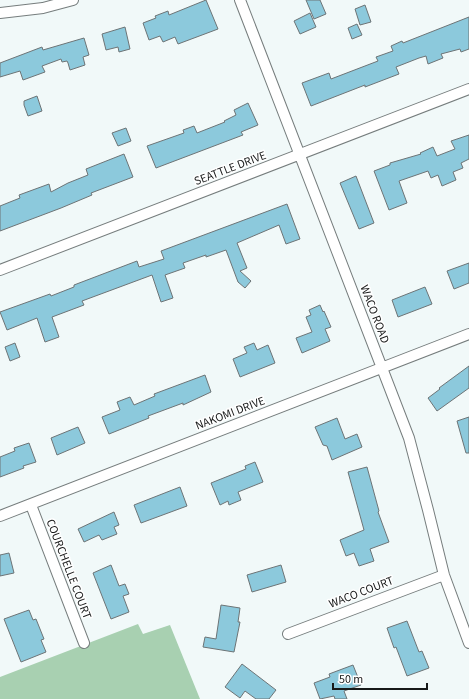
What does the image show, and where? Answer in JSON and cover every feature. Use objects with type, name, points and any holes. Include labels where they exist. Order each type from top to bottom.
[{"type":"street","points":[[0,14],[43,8],[73,0]]},
{"type":"street","name":"WACO ROAD","points":[[240,0],[409,438],[444,575],[469,643]]},
{"type":"street","name":"SEATTLE DRIVE","points":[[0,270],[469,90]]},
{"type":"street","name":"NAKOMI DRIVE","points":[[0,516],[469,334]]},
{"type":"street","name":"COURCHELLE COURT","points":[[31,505],[84,643]]},
{"type":"street","name":"WACO COURT","points":[[288,634],[444,575]]},
{"type":"green space","points":[[138,624],[143,634],[170,625],[200,699],[0,699],[0,677]]},
{"type":"building","points":[[206,0],[218,29],[178,44],[175,37],[163,42],[160,36],[149,40],[143,23],[168,11],[169,15]]},
{"type":"building","points":[[306,0],[320,0],[326,14],[314,19]]},
{"type":"building","points":[[365,5],[371,22],[360,25],[355,9]]},
{"type":"building","points":[[310,13],[316,27],[300,34],[294,21]]},
{"type":"building","points":[[469,17],[469,49],[461,52],[460,49],[441,54],[443,58],[428,64],[426,56],[419,58],[396,67],[399,74],[365,87],[365,85],[311,106],[302,83],[329,73],[331,79],[378,61],[376,57],[393,51],[391,46],[402,41],[403,43]]},
{"type":"building","points":[[357,24],[362,35],[352,39],[348,28]]},
{"type":"building","points":[[125,27],[130,49],[119,52],[118,47],[106,50],[102,34]]},
{"type":"building","points":[[84,38],[89,55],[83,57],[85,65],[70,70],[67,61],[62,62],[61,59],[42,66],[45,72],[23,80],[20,71],[0,77],[0,63],[42,47],[43,50]]},
{"type":"building","points":[[37,96],[42,111],[28,116],[24,101]]},
{"type":"building","points":[[248,103],[258,125],[241,132],[243,135],[156,168],[147,146],[184,133],[183,130],[194,126],[197,133],[225,122],[224,121],[236,115],[234,110]]},
{"type":"building","points":[[126,128],[131,141],[118,146],[112,133]]},
{"type":"building","points":[[469,135],[469,159],[461,163],[463,168],[453,172],[456,180],[442,186],[438,175],[431,178],[428,171],[399,181],[407,203],[389,210],[374,171],[390,165],[390,163],[421,154],[420,153],[433,147],[437,156],[455,149],[451,141]]},
{"type":"building","points":[[124,154],[133,177],[91,193],[92,195],[61,208],[0,231],[0,206],[20,198],[19,195],[49,184],[51,192],[88,175],[86,169]]},
{"type":"building","points":[[356,176],[374,223],[359,229],[340,183]]},
{"type":"building","points":[[287,204],[300,239],[286,244],[279,225],[237,243],[247,268],[240,271],[251,281],[245,288],[238,282],[226,250],[183,263],[185,268],[165,275],[173,298],[161,302],[152,275],[82,301],[84,305],[52,317],[59,337],[45,342],[37,318],[7,330],[0,312],[50,294],[51,296],[74,287],[74,285],[137,261],[139,267],[164,259],[161,251]]},
{"type":"building","points":[[469,263],[469,283],[454,289],[447,271]]},
{"type":"building","points":[[425,287],[432,304],[398,317],[392,300]]},
{"type":"building","points":[[320,305],[331,327],[325,329],[330,341],[302,353],[296,338],[312,332],[306,317],[311,315],[309,310]]},
{"type":"building","points":[[15,343],[20,357],[10,361],[5,347]]},
{"type":"building","points":[[254,343],[257,350],[268,345],[275,363],[240,377],[233,359],[247,353],[244,347]]},
{"type":"building","points":[[469,366],[469,388],[437,411],[428,398]]},
{"type":"building","points":[[205,375],[211,392],[183,405],[183,403],[148,416],[149,418],[109,434],[102,417],[120,410],[117,402],[130,397],[134,405],[155,396],[154,394]]},
{"type":"building","points":[[469,417],[469,453],[466,453],[457,421]]},
{"type":"building","points":[[337,418],[345,439],[357,434],[362,447],[332,460],[327,446],[323,445],[315,427]]},
{"type":"building","points":[[78,427],[85,443],[57,455],[51,438]]},
{"type":"building","points":[[29,443],[36,462],[23,466],[24,468],[0,477],[0,457],[15,451],[14,448]]},
{"type":"building","points":[[255,462],[263,482],[238,492],[241,500],[229,505],[228,501],[220,505],[211,483],[246,469],[245,466]]},
{"type":"building","points":[[367,467],[379,511],[378,512],[389,542],[370,549],[374,561],[359,566],[354,553],[346,556],[340,540],[364,530],[348,472]]},
{"type":"building","points":[[180,487],[187,506],[141,523],[134,505]]},
{"type":"building","points":[[114,512],[119,525],[114,527],[117,534],[102,540],[99,535],[84,542],[78,529]]},
{"type":"building","points":[[9,553],[14,573],[0,576],[0,555]]},
{"type":"building","points":[[111,565],[119,586],[125,584],[129,594],[123,596],[129,612],[111,619],[93,573]]},
{"type":"building","points":[[281,565],[286,582],[252,592],[247,575]]},
{"type":"building","points":[[221,605],[240,608],[238,622],[240,622],[234,652],[203,647],[205,637],[216,639]]},
{"type":"building","points":[[29,610],[33,620],[36,619],[44,639],[41,640],[46,652],[21,662],[4,619]]},
{"type":"building","points":[[407,621],[419,652],[422,651],[429,668],[407,676],[396,647],[394,648],[387,628]]},
{"type":"building","points":[[242,664],[276,690],[269,699],[256,699],[245,691],[240,698],[225,687]]},
{"type":"building","points":[[353,665],[361,685],[344,691],[347,699],[335,699],[334,696],[320,699],[314,683],[330,677],[329,674]]}]
